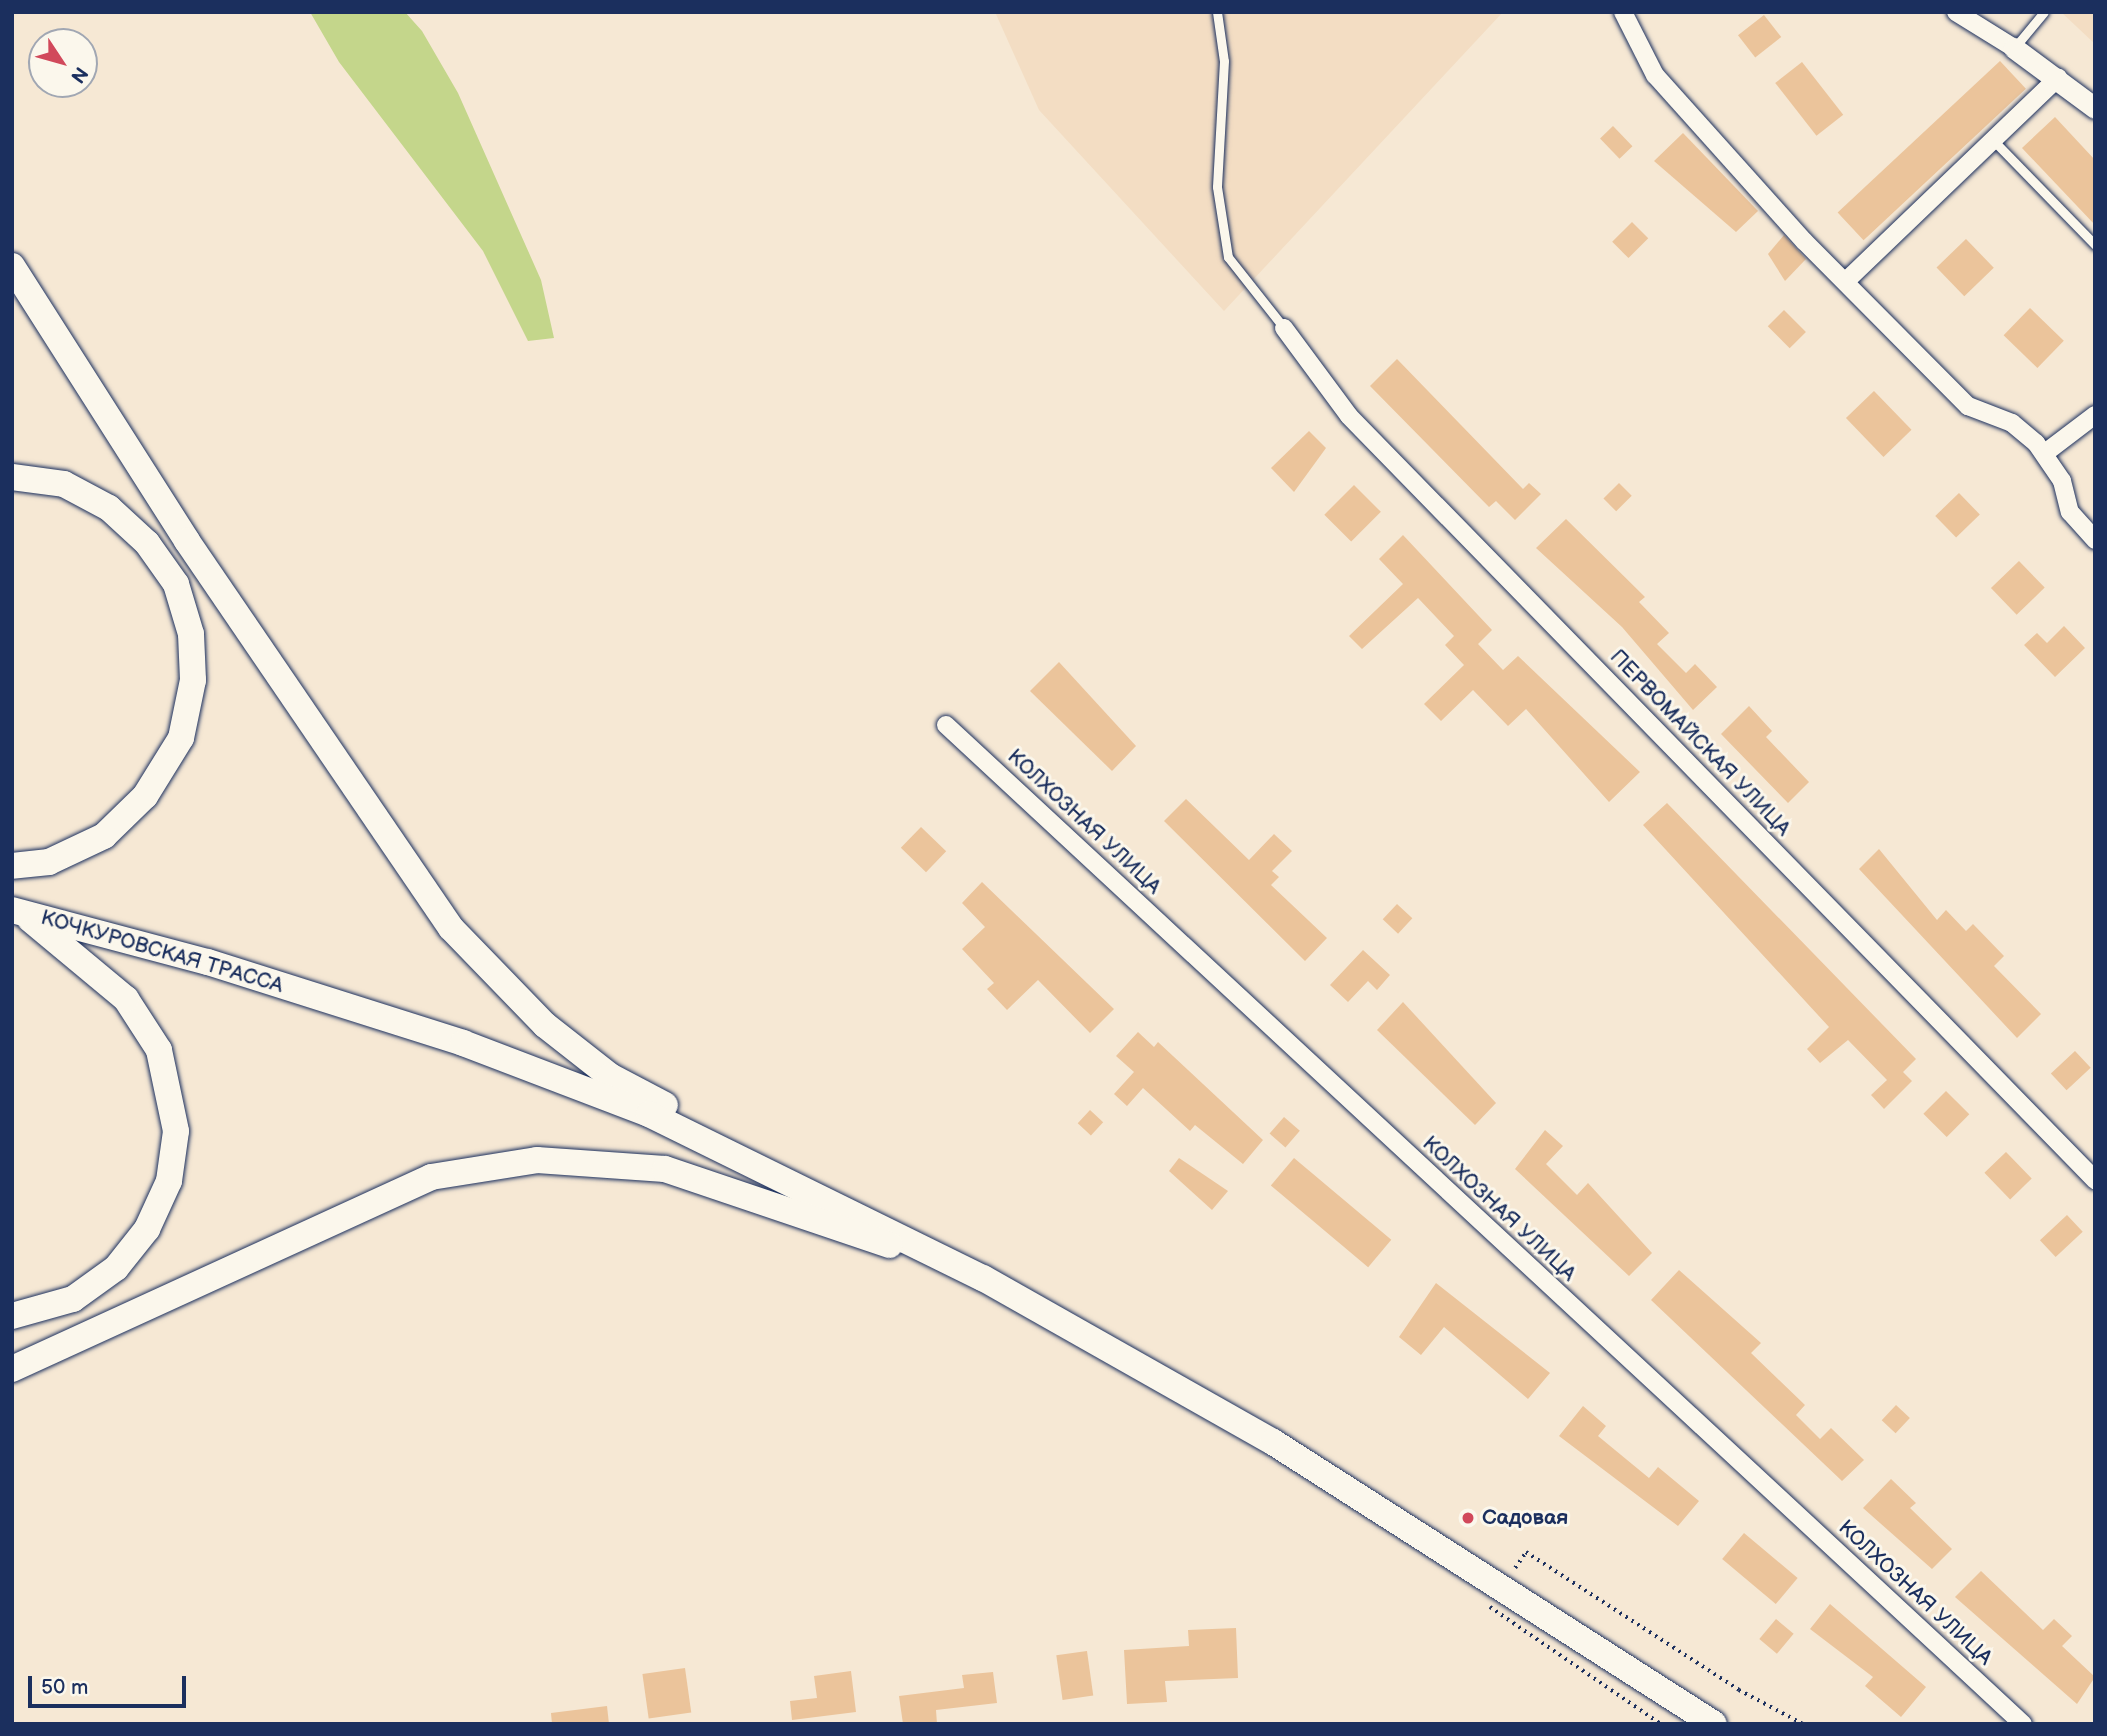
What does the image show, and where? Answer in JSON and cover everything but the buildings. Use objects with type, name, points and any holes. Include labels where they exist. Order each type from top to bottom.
[{"type":"main road","points":[[12,266],[187,541],[451,928],[545,1025],[610,1076],[983,1278],[1273,1443],[1714,1724]]},
{"type":"main road","points":[[12,477],[64,484],[109,508],[147,543],[176,584],[191,634],[192,680],[181,738],[145,796],[104,836],[49,862],[12,866]]},
{"type":"main road","points":[[12,1315],[73,1299],[116,1268],[147,1229],[169,1181],[177,1131],[159,1050],[126,999],[16,911]]},
{"type":"main road","name":"КОЧКУРОВСКАЯ ТРАССА","points":[[16,911],[312,996],[463,1043],[649,1114],[902,1236]]},
{"type":"main road","points":[[12,1368],[431,1177],[537,1160],[665,1169],[983,1278]]},
{"type":"street","points":[[1623,12],[1655,75],[1846,281],[1968,406],[2012,424],[2045,453],[2062,481],[2070,512],[2095,540]]},
{"type":"street","points":[[1956,12],[2058,78],[2095,108]]},
{"type":"street","points":[[1846,281],[1995,142],[2058,78]]},
{"type":"street","name":"ПЕРВОМАЙСКАЯ УЛИЦА","points":[[1284,328],[1349,416],[2095,1180]]},
{"type":"street","points":[[2045,453],[2095,415]]},
{"type":"street","name":"КОЛХОЗНАЯ УЛИЦА","points":[[946,725],[2023,1724]]},
{"type":"lane","points":[[1217,12],[1224,61],[1217,187],[1228,257],[1284,328]]},
{"type":"lane","points":[[2014,48],[2044,12]]},
{"type":"lane","points":[[1995,142],[2095,245]]},
{"type":"path","points":[[1526,1552],[1739,1690],[1803,1724]]},
{"type":"shaded area","points":[[995,12],[1503,12],[1224,311],[1039,110]]},
{"type":"shaded area","points":[[2061,12],[2095,12],[2095,44]]},
{"type":"green space","points":[[310,12],[405,12],[422,31],[458,93],[541,280],[554,338],[528,341],[483,251],[339,62]]},
{"type":"place","name":"Садовая","points":[[1468,1518]]}]
